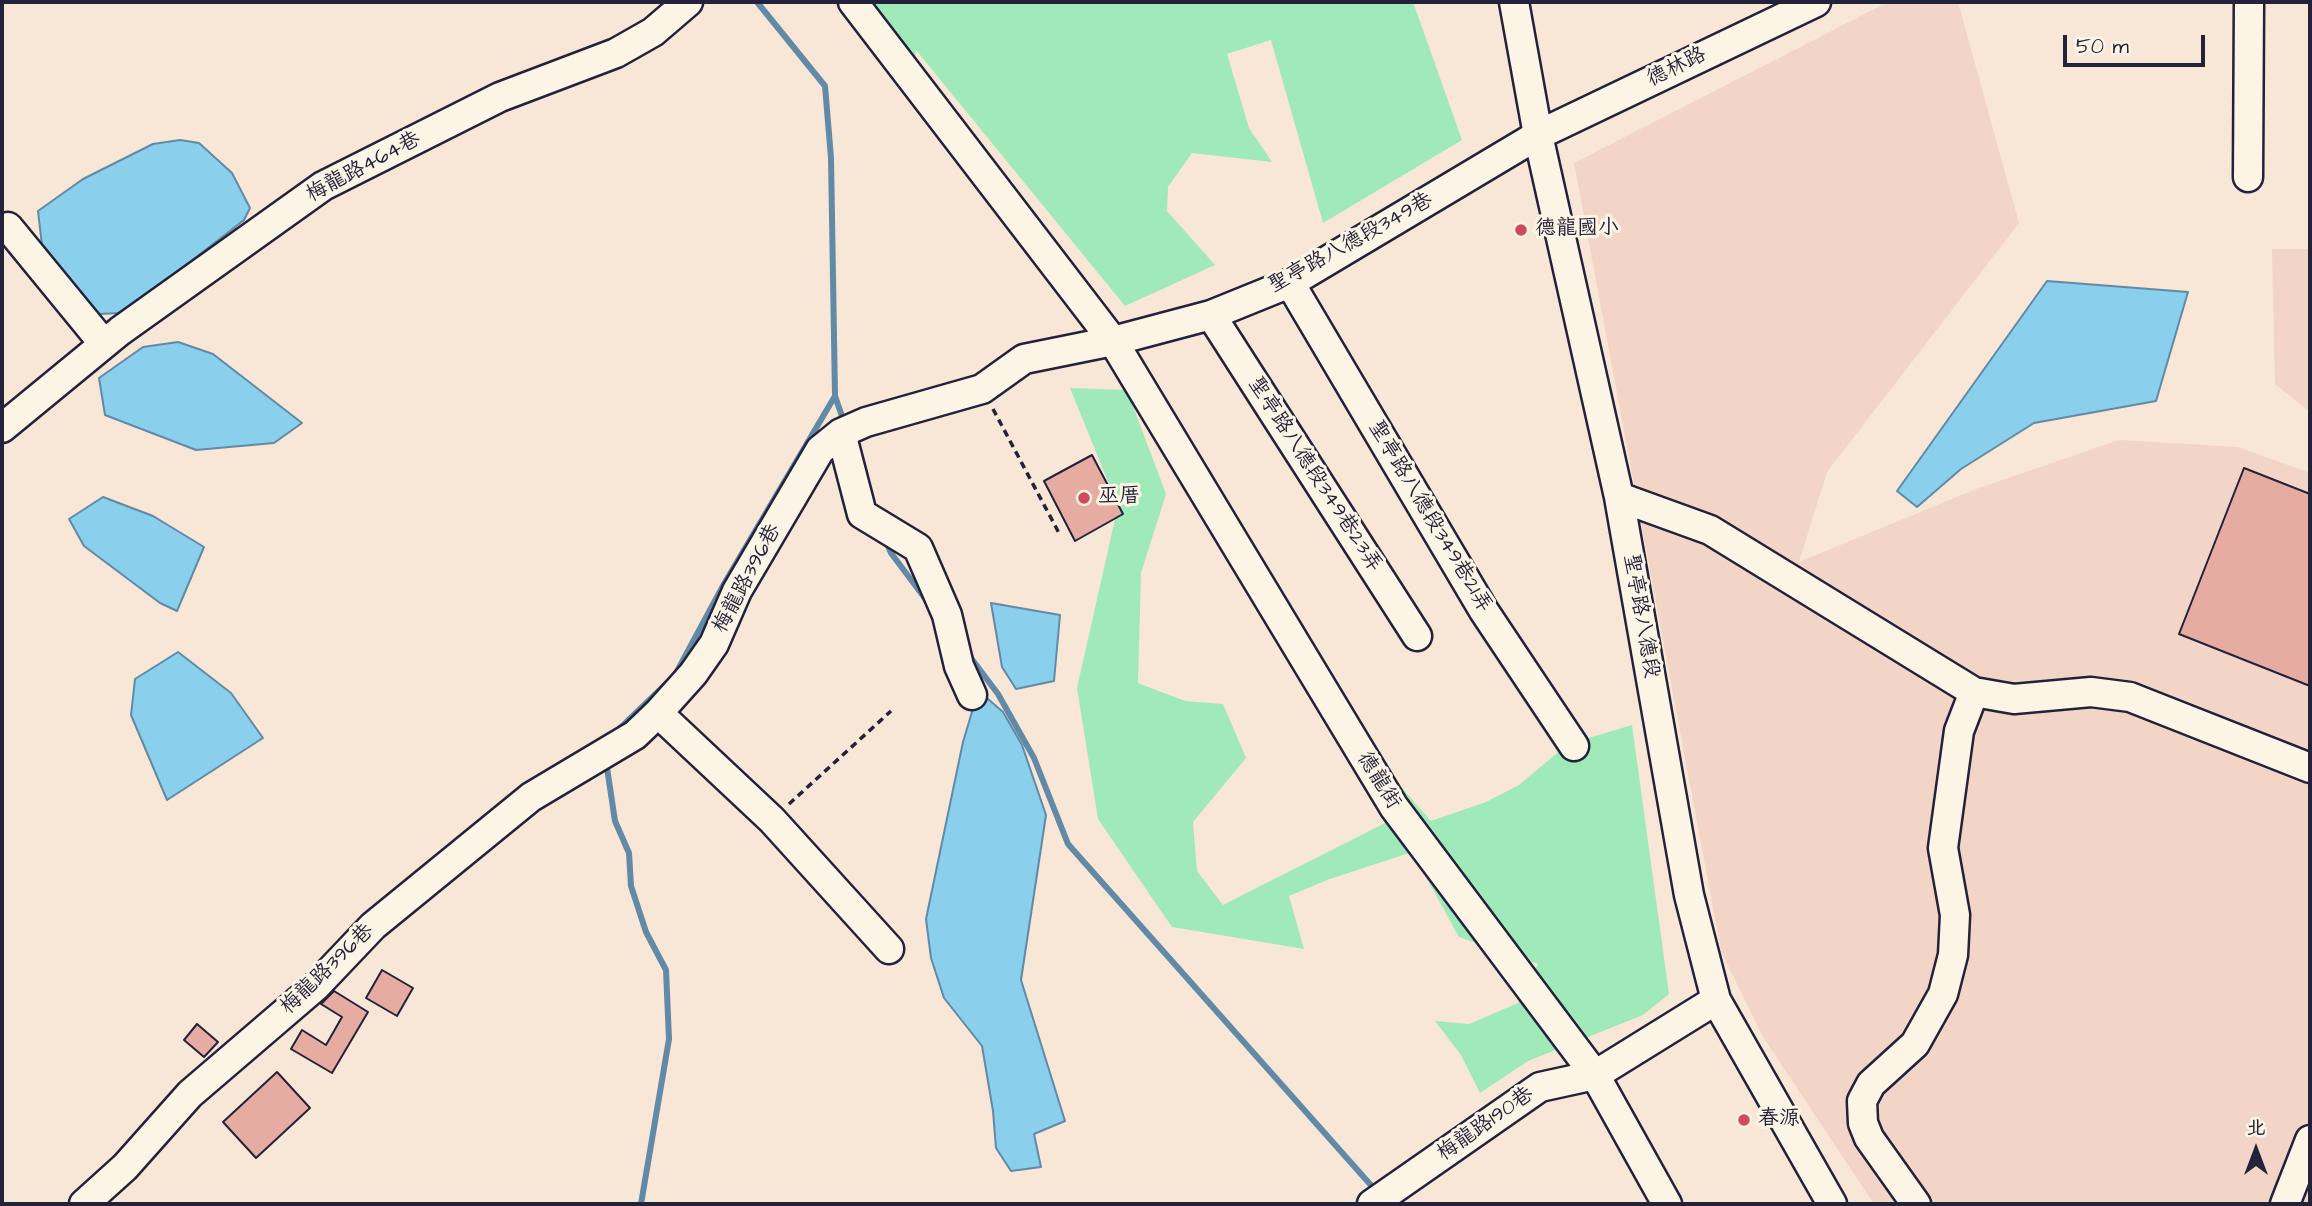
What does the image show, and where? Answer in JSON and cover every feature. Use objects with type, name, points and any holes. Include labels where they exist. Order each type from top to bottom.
[{"type":"street","name":"梅龍路464巷","points":[[2,428],[104,344],[323,186],[500,97],[616,53],[653,32],[686,2]]},
{"type":"street","name":"德龍街","points":[[853,2],[1113,341],[1394,807],[1595,1075],[1667,1204]]},
{"type":"street","name":"聖亭路八德段","points":[[1514,2],[1538,135],[1619,497],[1689,895],[1716,1000],[1832,1204]]},
{"type":"street","name":"德林路","points":[[1538,135],[1816,2]]},
{"type":"street","points":[[2248,177],[2249,2]]},
{"type":"street","name":"聖亭路八德段349巷","points":[[1113,341],[1211,315],[1290,283],[1538,135]]},
{"type":"street","points":[[2,229],[8,227],[104,344]]},
{"type":"street","name":"聖亭路八德段349巷21弄","points":[[1290,283],[1484,611],[1574,746]]},
{"type":"street","name":"聖亭路八德段349巷23弄","points":[[1211,315],[1416,636]]},
{"type":"street","name":"梅龍路396巷","points":[[84,1204],[125,1167],[190,1094],[316,986],[373,926],[531,797],[635,735],[658,713],[693,674],[714,645],[737,591],[820,450],[853,427],[982,389],[1024,359],[1113,341]]},
{"type":"street","points":[[853,427],[862,514],[918,548],[947,615],[959,666],[972,695]]},
{"type":"street","points":[[1619,497],[1710,530],[1974,692],[2014,699],[2091,692],[2130,697],[2310,768]]},
{"type":"street","points":[[1916,1204],[1869,1138],[1863,1123],[1862,1101],[1871,1084],[1915,1044],[1943,994],[1952,955],[1955,915],[1943,848],[1959,730],[1974,692]]},
{"type":"street","points":[[658,713],[772,820],[889,949]]},
{"type":"street","name":"梅龍路190巷","points":[[1372,1204],[1540,1087],[1595,1075],[1716,1000]]},
{"type":"street","points":[[2285,1204],[2310,1140]]},
{"type":"path","points":[[982,389],[1059,533]]},
{"type":"path","points":[[772,820],[891,711]]},
{"type":"shaded area","points":[[1888,2],[1958,2],[2019,223],[1827,472],[1799,562],[1976,489],[2119,440],[2238,447],[2310,473],[2310,1204],[1874,1204],[1763,1037],[1721,951],[1574,163]]},
{"type":"shaded area","points":[[2272,249],[2310,249],[2310,412],[2275,384]]},
{"type":"green space","points":[[860,2],[1413,2],[1462,140],[1323,223],[1271,40],[1227,54],[1249,128],[1272,162],[1192,153],[1168,187],[1167,211],[1215,265],[1125,306],[916,50],[914,66]]},
{"type":"green space","points":[[1070,388],[1127,390],[1166,494],[1141,573],[1138,683],[1185,701],[1223,704],[1246,758],[1193,822],[1197,871],[1223,905],[1387,822],[1378,761],[1431,821],[1486,802],[1519,785],[1568,744],[1632,725],[1669,994],[1643,1015],[1528,1061],[1480,1093],[1461,1055],[1435,1021],[1469,1024],[1518,1003],[1538,964],[1459,937],[1412,852],[1327,880],[1289,896],[1304,949],[1172,927],[1098,819],[1077,688],[1118,506]]},
{"type":"water","points":[[180,140],[199,143],[232,173],[250,208],[244,220],[145,297],[120,313],[99,314],[80,300],[43,254],[38,211],[83,179],[153,144]]},
{"type":"water","points":[[2047,281],[2188,292],[2156,401],[2034,423],[1961,469],[1917,507],[1897,491]]},
{"type":"water","points":[[178,342],[213,354],[302,423],[274,443],[196,450],[105,415],[99,378],[143,347]]},
{"type":"water","points":[[103,497],[153,516],[204,547],[177,611],[160,603],[84,546],[69,519]]},
{"type":"water","points":[[991,603],[1060,615],[1054,681],[1016,689],[1002,667]]},
{"type":"water","points":[[178,652],[231,693],[263,738],[167,800],[131,715],[135,679]]},
{"type":"water","points":[[988,699],[1003,712],[1022,745],[1046,815],[1021,980],[1065,1121],[1034,1134],[1041,1167],[1011,1171],[996,1148],[982,1046],[944,998],[931,958],[926,919],[963,742],[974,705]]},
{"type":"building","name":"巫厝","points":[[1092,455],[1123,514],[1075,541],[1044,481]]},
{"type":"building","points":[[2244,468],[2310,494],[2310,686],[2179,634]]},
{"type":"building","points":[[382,970],[413,988],[397,1016],[366,998]]},
{"type":"building","points":[[334,991],[368,1012],[332,1073],[291,1049],[302,1030],[326,1045],[342,1017],[321,1004]]},
{"type":"building","points":[[197,1024],[218,1042],[204,1057],[184,1040]]},
{"type":"building","points":[[277,1072],[310,1108],[256,1158],[223,1122]]},
{"type":"waterway","points":[[757,2],[825,86],[831,158],[835,396],[845,425]]},
{"type":"waterway","points":[[675,675],[724,584],[835,396]]},
{"type":"waterway","points":[[886,541],[891,553],[927,601]]},
{"type":"waterway","points":[[968,654],[998,694],[1034,758],[1068,844],[1377,1192]]},
{"type":"waterway","points":[[614,734],[667,683]]},
{"type":"waterway","points":[[606,761],[615,821],[629,853],[631,886],[646,932],[666,970],[669,1039],[641,1204]]},
{"type":"place","name":"德龍國小","points":[[1521,230]]},
{"type":"place","name":"巫厝","points":[[1084,498]]},
{"type":"place","name":"春源","points":[[1744,1120]]}]
